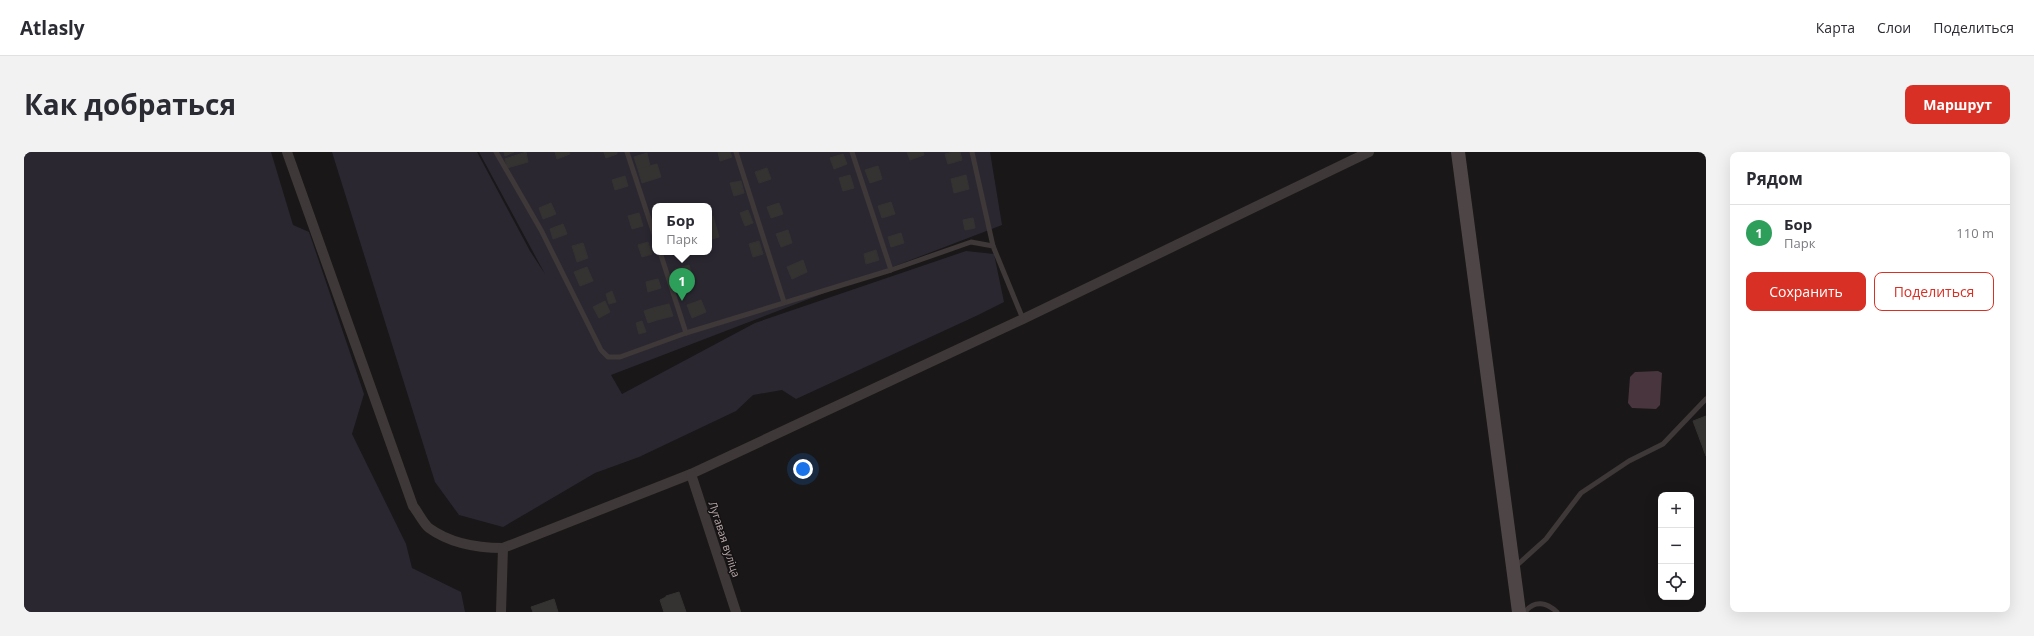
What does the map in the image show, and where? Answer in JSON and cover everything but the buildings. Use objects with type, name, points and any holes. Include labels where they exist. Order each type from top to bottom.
[{"type":"street","points":[[287,152],[413,506],[428,527],[448,538],[479,548],[503,548],[691,474],[1023,319],[1369,152]]},
{"type":"street","points":[[1458,152],[1519,612]]},
{"type":"street","name":"Лугавая вуліца","points":[[691,474],[736,612]]},
{"type":"street","points":[[501,612],[503,548]]},
{"type":"lane","points":[[496,152],[541,230],[601,350],[608,357],[620,357],[686,333],[891,270],[971,242],[993,246]]},
{"type":"lane","points":[[627,152],[652,228]]},
{"type":"lane","points":[[736,152],[784,302]]},
{"type":"lane","points":[[852,152],[891,270]]},
{"type":"lane","points":[[972,152],[993,246],[1023,319]]},
{"type":"lane","points":[[661,255],[686,333]]},
{"type":"lane","points":[[1513,569],[1546,539],[1581,493],[1629,461],[1663,444],[1706,399]]},
{"type":"lane","points":[[1525,612],[1528,608],[1539,603],[1548,604],[1557,612]]},
{"type":"shaded area","points":[[24,152],[271,152],[293,225],[309,232],[364,394],[352,434],[406,544],[412,568],[461,592],[465,612],[24,612]]},
{"type":"shaded area","points":[[332,152],[477,152],[530,251],[545,274],[479,152],[990,152],[1002,225],[611,375],[622,394],[755,323],[966,251],[994,254],[1004,302],[796,399],[782,390],[753,395],[736,411],[639,457],[595,473],[503,527],[459,515],[435,482]]},
{"type":"shaded area","points":[[1658,371],[1662,373],[1660,405],[1656,409],[1632,408],[1628,403],[1630,377],[1635,372]]},
{"type":"place","name":"Бор","points":[[682,301]]}]
